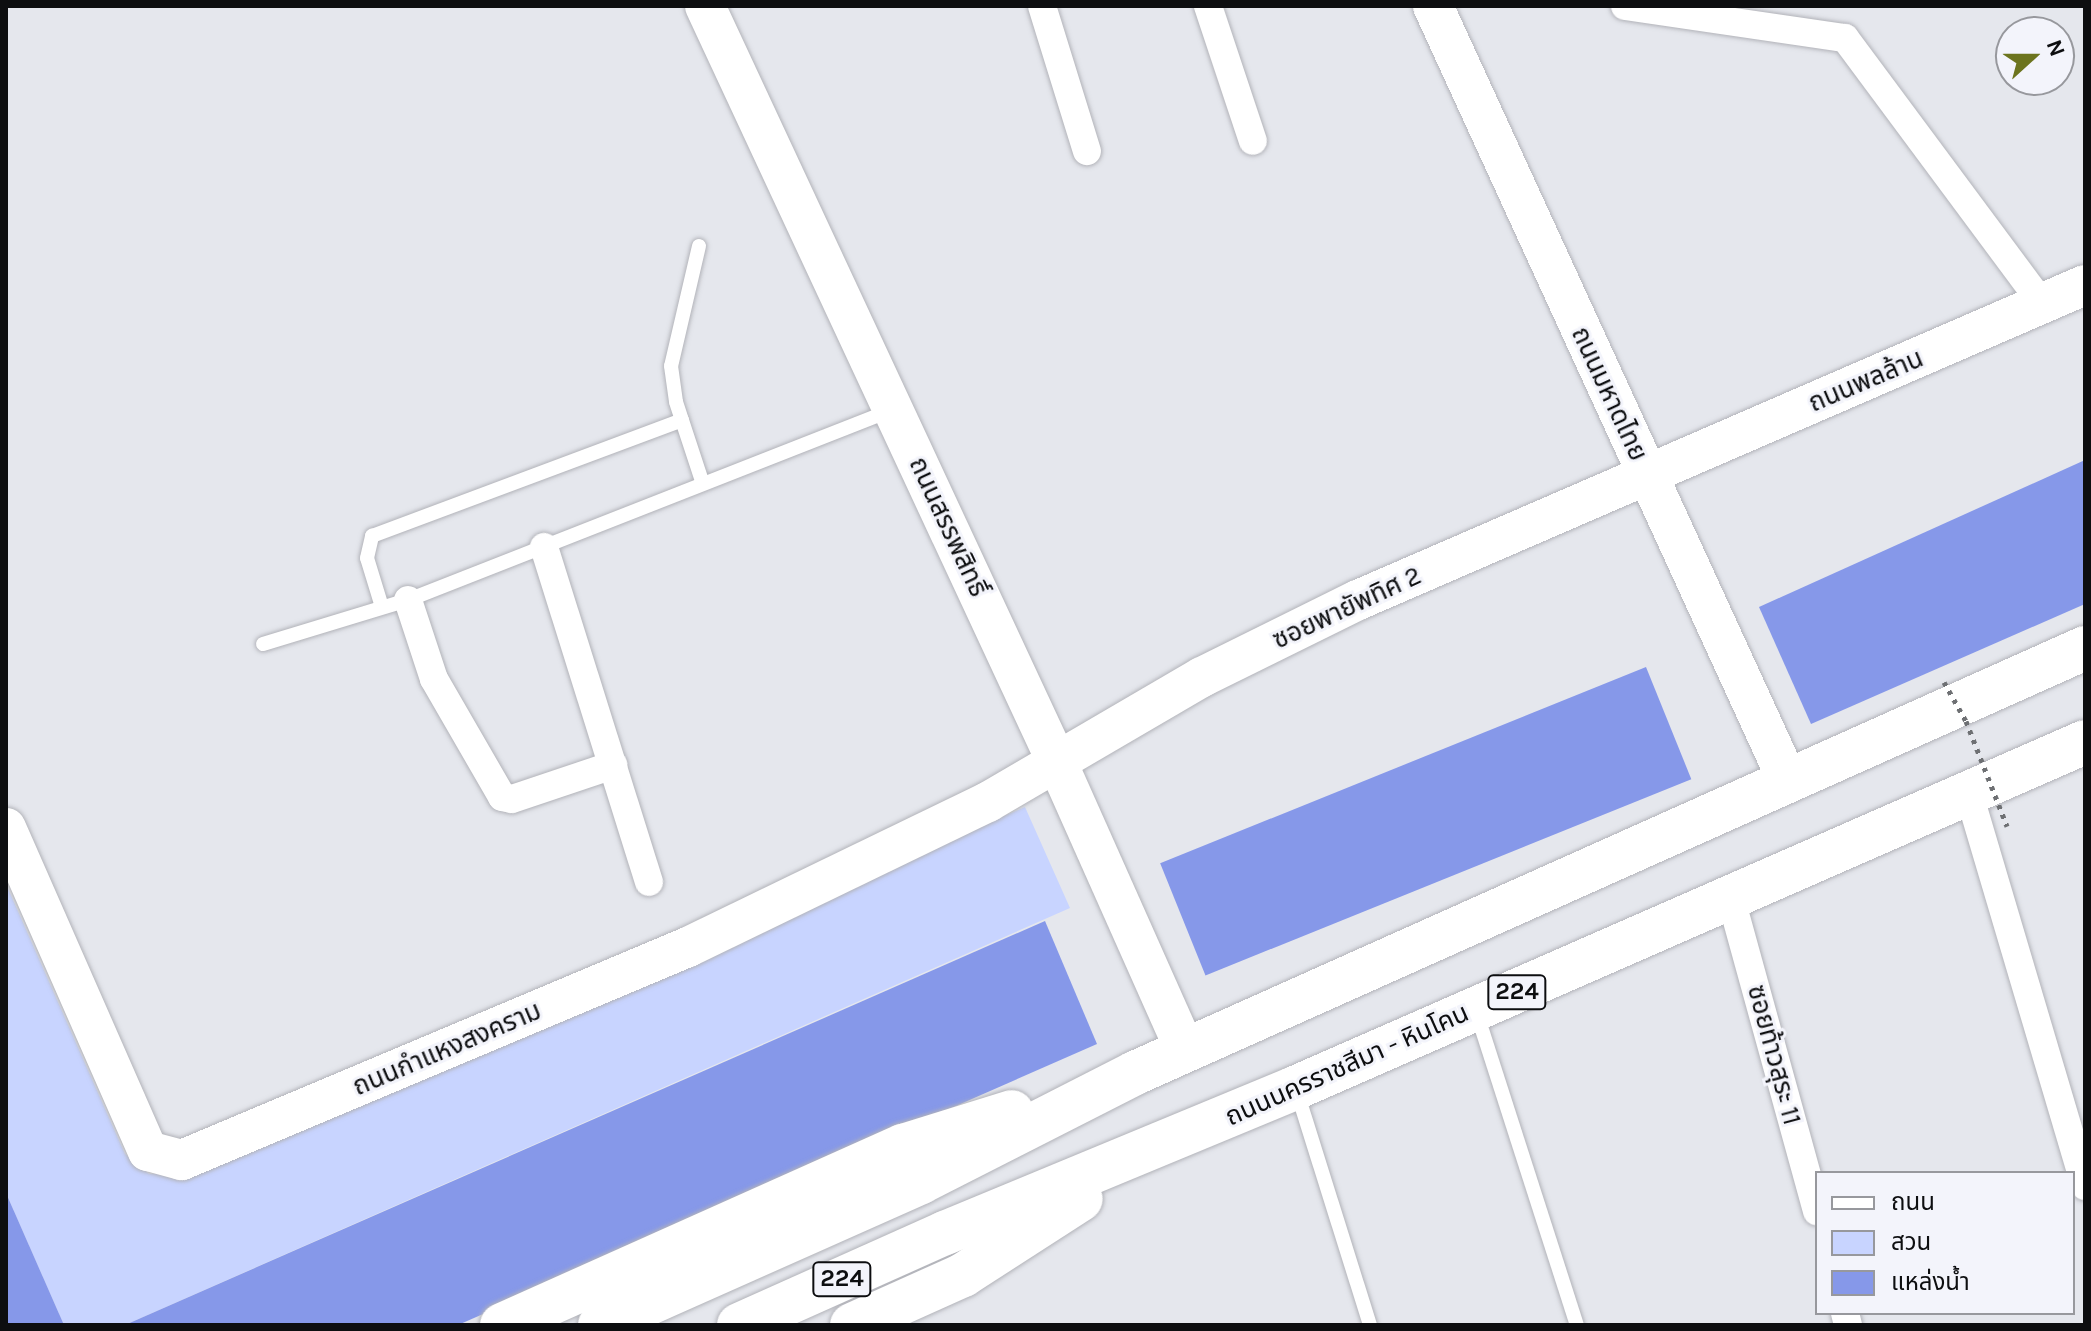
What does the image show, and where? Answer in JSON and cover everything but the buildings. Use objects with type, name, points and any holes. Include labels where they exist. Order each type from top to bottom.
[{"type":"main road","points":[[600,1325],[921,1182],[1185,1050],[2085,648]]},
{"type":"main road","name":"ถนนนครราชสีมา - หินโคน","points":[[739,1325],[945,1233],[1171,1142],[2085,742]]},
{"type":"main road","points":[[502,1325],[903,1146],[1135,1073]]},
{"type":"main road","points":[[852,1325],[963,1275],[1171,1142]]},
{"type":"street","name":"ถนนสรรพสิทธิ์","points":[[705,6],[1056,760],[1185,1050]]},
{"type":"street","points":[[1042,6],[1087,151]]},
{"type":"street","points":[[1208,6],[1253,141]]},
{"type":"street","name":"ถนนมหาดไทย","points":[[1433,6],[1788,781]]},
{"type":"street","points":[[1625,6],[1845,38],[2043,305]]},
{"type":"street","name":"ถนนพลล้าน","points":[[1647,476],[2085,285]]},
{"type":"street","name":"ซอยพายัพทิศ 2","points":[[1056,760],[1202,677],[1358,600],[1580,500],[1647,476]]},
{"type":"street","points":[[544,547],[649,882]]},
{"type":"street","points":[[395,603],[439,691],[502,797],[512,799],[613,765]]},
{"type":"street","name":"ถนนกำแหงสงคราม","points":[[6,828],[148,1151],[182,1160],[688,947],[988,802],[1056,760]]},
{"type":"street","points":[[1969,794],[2085,1186]]},
{"type":"street","name":"ซอยท้าวสุระ 11","points":[[1731,899],[1815,1204]]},
{"type":"lane","points":[[699,246],[671,366],[682,420],[702,481]]},
{"type":"lane","points":[[263,644],[395,603],[544,547],[702,481],[893,410]]},
{"type":"lane","points":[[395,603],[367,558],[372,536],[682,420]]},
{"type":"lane","points":[[1475,1010],[1577,1325]]},
{"type":"lane","points":[[1295,1088],[1370,1325]]},
{"type":"path","points":[[1944,682],[1966,721],[2007,826]]},
{"type":"green space","points":[[1025,807],[1070,908],[125,1325],[64,1325],[6,1193],[6,884],[125,1154],[149,1174],[184,1173]]},
{"type":"water","points":[[2085,460],[2085,604],[1811,724],[1759,607]]},
{"type":"water","points":[[1646,667],[1691,779],[1205,975],[1160,863]]},
{"type":"water","points":[[1045,921],[1097,1044],[458,1325],[125,1325]]},
{"type":"water","points":[[6,1193],[64,1325],[6,1325]]}]
